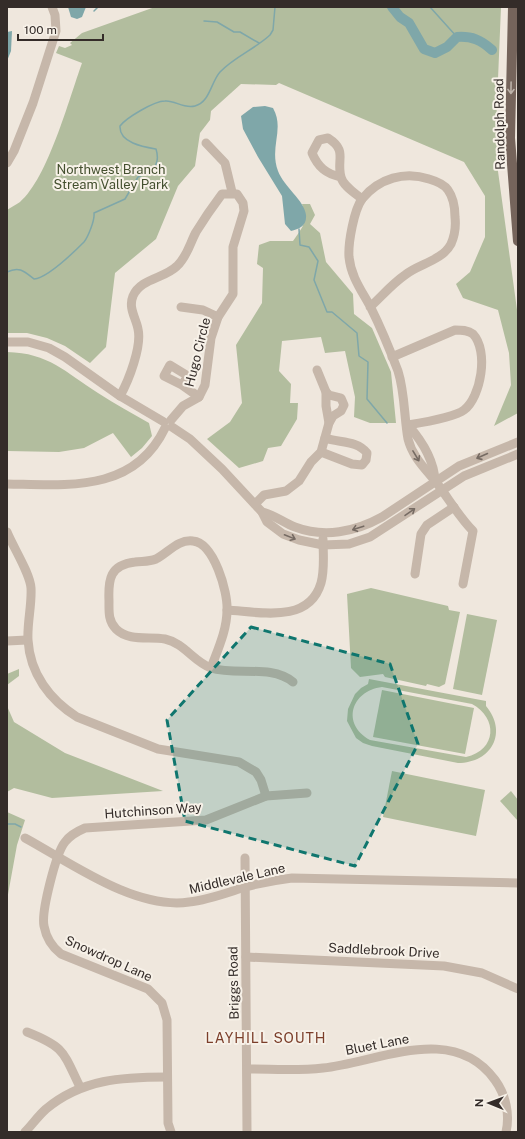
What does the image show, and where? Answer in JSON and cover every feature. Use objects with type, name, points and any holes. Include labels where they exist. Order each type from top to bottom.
[{"type":"main road","name":"Randolph Road","points":[[513,7],[514,126],[512,176],[518,241]]},
{"type":"street","points":[[7,163],[14,151],[33,103],[56,31],[55,15],[52,7]]},
{"type":"street","name":"Hugo Circle","points":[[7,484],[80,485],[107,479],[124,472],[141,461],[152,450],[168,424],[183,406],[199,397],[205,385],[211,338],[218,317],[233,294],[233,246],[244,211],[241,197],[232,192],[225,163],[206,143]]},
{"type":"street","points":[[370,307],[405,274],[434,260],[450,246],[454,235],[455,213],[452,200],[444,186],[436,181],[418,175],[390,178],[375,187],[362,199],[351,235],[349,256],[356,282],[370,307],[398,374],[408,425],[419,437],[434,468],[435,481],[473,531],[463,584]]},
{"type":"street","points":[[341,177],[350,189],[362,199]]},
{"type":"street","points":[[120,396],[129,377],[138,341],[139,329],[131,306],[133,296],[142,284],[176,268],[180,264],[196,233],[222,194],[232,192]]},
{"type":"street","points":[[181,307],[203,310],[218,317]]},
{"type":"street","points":[[392,357],[440,335],[455,330],[464,330],[472,333],[476,339],[480,351],[481,371],[477,393],[471,404],[462,411],[451,416],[408,425]]},
{"type":"street","points":[[7,342],[28,342],[49,348],[65,357],[120,396],[168,424],[201,448],[255,504],[262,512],[267,522],[283,534],[299,540],[323,545],[349,544],[370,537],[464,476],[518,454]]},
{"type":"street","points":[[317,370],[326,392],[326,410],[330,423]]},
{"type":"street","points":[[182,385],[199,397]]},
{"type":"street","points":[[255,504],[264,495],[286,491],[293,486],[299,481],[311,462],[321,452],[333,416],[341,411],[344,405],[341,398],[329,395],[326,392]]},
{"type":"street","points":[[321,452],[352,464],[362,465],[366,460],[367,453],[363,448],[353,444],[325,438]]},
{"type":"street","points":[[262,512],[296,528],[323,532],[352,530],[368,525],[459,466],[518,442]]},
{"type":"street","points":[[415,574],[421,534],[427,525],[454,507]]},
{"type":"street","points":[[7,532],[13,548],[29,579],[31,588],[28,640],[30,656],[41,684],[49,695],[65,710],[78,717],[158,749],[239,762],[256,772],[261,780],[266,796]]},
{"type":"street","points":[[227,610],[286,613],[308,605],[314,597],[321,582],[323,532]]},
{"type":"street","points":[[211,668],[223,637],[227,610],[225,591],[210,551],[205,546],[194,541],[178,544],[155,559],[128,563],[115,570],[109,580],[110,620],[121,633],[132,637],[165,639],[176,643],[211,668],[225,671],[274,673],[287,677],[293,682]]},
{"type":"street","points":[[7,641],[28,640]]},
{"type":"street","name":"Hutchinson Way","points":[[58,856],[63,843],[68,837],[85,828],[206,820],[266,796],[307,794]]},
{"type":"street","name":"Middlevale Lane","points":[[25,838],[111,886],[128,894],[150,900],[188,903],[245,887],[292,878],[518,883]]},
{"type":"street","name":"Snowdrop Lane","points":[[58,856],[44,914],[44,924],[48,938],[61,954],[148,989],[158,997],[167,1020],[168,1123],[171,1132]]},
{"type":"street","name":"Briggs Road","points":[[245,858],[247,1132]]},
{"type":"street","name":"Saddlebrook Drive","points":[[246,957],[449,966],[482,973],[518,988]]},
{"type":"street","points":[[27,1032],[49,1040],[62,1050],[80,1087]]},
{"type":"street","name":"Bluet Lane","points":[[247,1070],[321,1068],[398,1051],[448,1050],[458,1052],[475,1060],[491,1074],[499,1085],[508,1113],[506,1132]]},
{"type":"street","points":[[25,1132],[45,1110],[80,1087],[114,1079],[167,1077]]},
{"type":"highlighted area","points":[[251,627],[390,664],[418,744],[355,866],[185,821],[167,720]]},
{"type":"green space","name":"Northwest Branch Stream Valley Park","points":[[155,7],[501,7],[496,127],[499,146],[497,164],[518,317],[518,413],[494,426],[511,385],[509,353],[498,310],[463,298],[456,284],[470,272],[485,237],[485,196],[464,162],[279,83],[276,85],[241,84],[211,111],[210,120],[200,133],[195,166],[178,186],[156,239],[115,273],[106,347],[90,363],[65,346],[47,338],[27,333],[7,333],[7,210],[20,202],[30,191],[40,175],[57,137],[82,63],[56,53],[59,46],[65,48],[72,45],[70,43],[82,33]]},
{"type":"green space","points":[[302,204],[310,204],[315,215],[310,224],[320,233],[326,262],[353,294],[354,314],[372,328],[391,372],[396,423],[370,423],[354,417],[355,397],[345,351],[325,353],[321,337],[282,341],[279,371],[291,384],[290,403],[298,403],[297,419],[281,446],[268,448],[263,461],[239,468],[207,439],[230,422],[242,403],[236,345],[262,303],[263,268],[257,264],[259,245],[270,241],[293,241],[304,224],[305,216]]},
{"type":"green space","points":[[7,352],[22,353],[34,356],[56,365],[104,397],[149,423],[152,436],[142,448],[131,457],[113,433],[84,448],[59,452],[7,451]]},
{"type":"green space","points":[[371,588],[448,606],[449,610],[460,612],[445,684],[439,687],[427,684],[426,686],[385,677],[383,674],[360,677],[351,668],[347,594]]},
{"type":"green space","points":[[467,614],[497,620],[482,695],[453,689]]},
{"type":"green space","points":[[19,669],[19,676],[7,685],[7,674]]},
{"type":"green space","points":[[369,679],[486,701],[486,706],[493,716],[496,726],[496,735],[493,744],[488,752],[480,758],[470,762],[458,763],[363,743],[356,738],[347,721],[348,709],[355,694],[368,684]],"holes":[[[382,687],[472,704],[486,717],[490,725],[490,733],[484,748],[466,757],[370,740],[355,726],[353,717],[357,701],[371,690]]]},
{"type":"green space","points":[[382,690],[474,708],[465,754],[373,737]]},
{"type":"green space","points":[[7,706],[14,722],[65,753],[163,791],[52,798],[14,788],[7,792]]},
{"type":"green space","points":[[392,771],[485,790],[476,836],[383,817]]},
{"type":"green space","points":[[511,791],[518,800],[518,821],[500,801]]},
{"type":"green space","points":[[7,812],[25,820],[17,845],[7,900]]},
{"type":"water","points":[[68,7],[86,7],[82,17],[77,19],[71,17]]},
{"type":"water","points":[[12,31],[11,51],[7,61],[7,32]]},
{"type":"water","points":[[265,106],[273,108],[278,123],[275,154],[278,171],[285,183],[302,204],[306,215],[304,224],[300,228],[291,231],[285,224],[282,196],[243,129],[241,116],[253,107]]},
{"type":"waterway","points":[[94,11],[98,7]]},
{"type":"waterway","points":[[7,272],[18,269],[34,279],[39,278],[60,264],[74,252],[84,242],[91,228],[94,213],[125,199],[138,177],[147,173],[156,164],[156,149],[139,145],[128,140],[121,132],[120,126],[141,110],[160,102],[169,101],[191,107],[200,104],[207,96],[220,72],[270,35],[273,30],[275,7]]},
{"type":"waterway","points":[[392,7],[400,17],[409,23],[424,49],[435,53],[447,47],[457,37],[467,37],[476,39],[492,50]]},
{"type":"waterway","points":[[430,7],[457,37]]},
{"type":"waterway","points":[[204,21],[217,22],[234,32],[240,32],[259,43]]},
{"type":"waterway","points":[[299,229],[300,245],[309,247],[318,261],[314,280],[327,312],[332,312],[357,333],[359,356],[368,362],[367,399],[387,423]]},
{"type":"waterway","points":[[7,824],[15,824],[21,827]]},
{"type":"district","name":"LAYHILL SOUTH","points":[[266,1038]]}]
